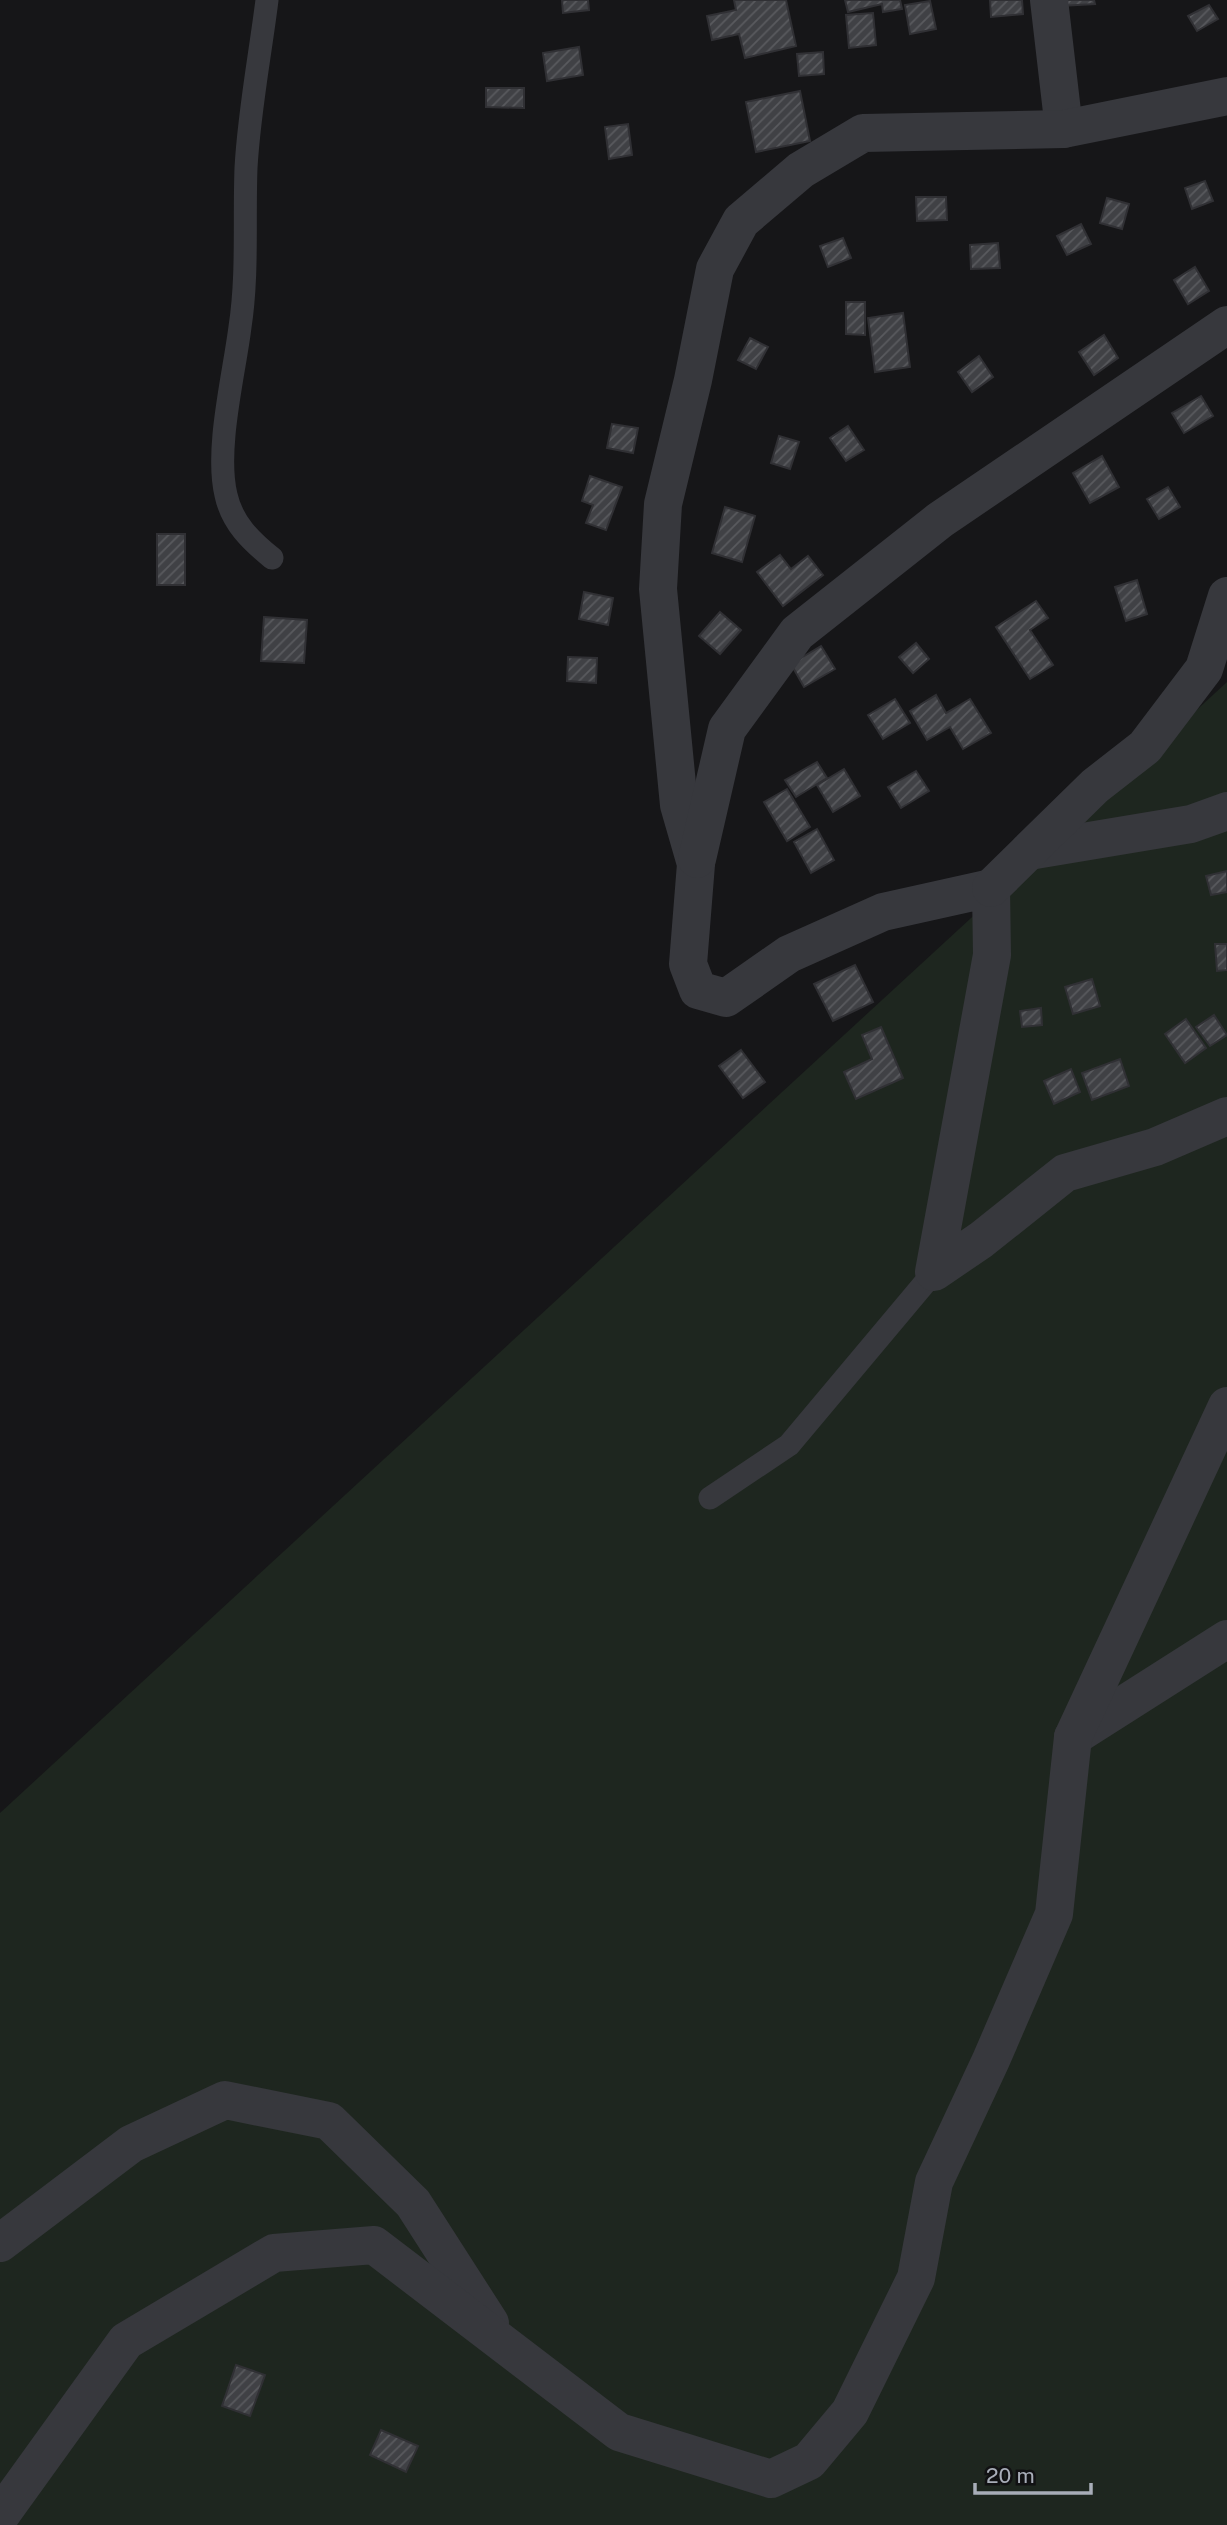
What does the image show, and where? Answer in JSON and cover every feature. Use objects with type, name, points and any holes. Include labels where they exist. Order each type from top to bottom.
[{"type":"street","points":[[1049,0],[1064,129]]},
{"type":"street","points":[[696,864],[679,805],[657,589],[663,503],[693,380],[715,269],[741,221],[800,170],[863,134],[1064,129],[1227,96]]},
{"type":"street","points":[[1227,324],[940,520],[797,633],[727,729],[696,864],[688,964],[698,990],[726,998],[789,954],[883,912],[991,888],[1095,786],[1145,747],[1215,661],[1227,596]]},
{"type":"street","points":[[1029,851],[1191,824],[1227,811]]},
{"type":"street","points":[[934,1272],[992,955],[991,888]]},
{"type":"street","points":[[934,1272],[981,1240],[1065,1173],[1154,1147],[1227,1116]]},
{"type":"street","points":[[0,2516],[126,2341],[274,2253],[373,2245],[619,2432],[771,2479],[809,2461],[850,2412],[916,2278],[934,2182],[991,2060],[1054,1914],[1073,1737],[1227,1406]]},
{"type":"street","points":[[1073,1737],[1227,1639]]},
{"type":"street","points":[[0,2243],[131,2144],[225,2100],[329,2121],[413,2203],[506,2348]]},
{"type":"lane","points":[[267,0],[247,156],[243,302],[223,474],[226,496],[236,521],[251,542],[272,558]]},
{"type":"lane","points":[[710,1498],[789,1445],[934,1272]]},
{"type":"shaded area","points":[[1227,682],[1227,2525],[0,2525],[0,1813]]},
{"type":"building","points":[[562,0],[588,0],[589,10],[563,13]]},
{"type":"building","points":[[734,0],[786,0],[796,46],[745,58],[739,34],[712,40],[707,16],[736,10]]},
{"type":"building","points":[[845,0],[900,0],[902,9],[883,12],[882,4],[848,12]]},
{"type":"building","points":[[990,0],[1022,0],[1023,14],[991,17]]},
{"type":"building","points":[[1059,0],[1094,0],[1095,4],[1060,6]]},
{"type":"building","points":[[930,1],[936,29],[910,34],[905,5]]},
{"type":"building","points":[[1209,5],[1218,19],[1197,31],[1188,16]]},
{"type":"building","points":[[873,13],[876,45],[849,48],[846,15]]},
{"type":"building","points":[[579,47],[583,75],[547,81],[543,53]]},
{"type":"building","points":[[823,52],[824,74],[799,76],[797,54]]},
{"type":"building","points":[[486,88],[524,88],[524,108],[486,107]]},
{"type":"building","points":[[800,91],[810,141],[756,152],[746,102]]},
{"type":"building","points":[[628,124],[632,155],[609,159],[605,127]]},
{"type":"building","points":[[1205,181],[1213,201],[1192,209],[1185,188]]},
{"type":"building","points":[[916,197],[946,197],[947,220],[917,221]]},
{"type":"building","points":[[1107,198],[1129,204],[1122,229],[1100,223]]},
{"type":"building","points":[[1081,224],[1091,244],[1067,255],[1057,236]]},
{"type":"building","points":[[843,238],[851,258],[828,267],[820,246]]},
{"type":"building","points":[[998,243],[1000,268],[971,269],[970,245]]},
{"type":"building","points":[[1195,267],[1209,291],[1188,304],[1174,280]]},
{"type":"building","points":[[846,302],[865,302],[865,335],[846,334]]},
{"type":"building","points":[[903,313],[910,367],[875,372],[868,318]]},
{"type":"building","points":[[1104,335],[1118,358],[1094,375],[1079,352]]},
{"type":"building","points":[[750,338],[768,347],[756,369],[738,360]]},
{"type":"building","points":[[979,356],[993,377],[972,392],[958,372]]},
{"type":"building","points":[[1201,396],[1213,416],[1184,433],[1172,413]]},
{"type":"building","points":[[612,424],[638,428],[633,453],[607,448]]},
{"type":"building","points":[[848,426],[864,450],[846,461],[830,438]]},
{"type":"building","points":[[779,436],[799,442],[790,469],[771,463]]},
{"type":"building","points":[[1102,456],[1119,487],[1090,503],[1073,473]]},
{"type":"building","points":[[590,476],[622,487],[606,530],[586,523],[593,505],[582,501]]},
{"type":"building","points":[[1168,487],[1180,507],[1159,519],[1147,499]]},
{"type":"building","points":[[725,507],[755,516],[742,562],[712,553]]},
{"type":"building","points":[[157,534],[185,534],[185,585],[157,585]]},
{"type":"building","points":[[780,555],[791,569],[808,556],[823,575],[783,606],[757,572]]},
{"type":"building","points":[[1137,580],[1147,614],[1126,621],[1115,587]]},
{"type":"building","points":[[584,592],[613,598],[608,625],[579,619]]},
{"type":"building","points":[[1036,601],[1048,618],[1030,630],[1053,665],[1030,679],[996,627]]},
{"type":"building","points":[[720,612],[741,630],[720,654],[699,636]]},
{"type":"building","points":[[264,617],[307,620],[304,663],[261,661]]},
{"type":"building","points":[[916,643],[929,659],[913,673],[899,657]]},
{"type":"building","points":[[821,646],[835,669],[804,687],[791,664]]},
{"type":"building","points":[[568,657],[597,658],[596,683],[567,681]]},
{"type":"building","points":[[936,695],[946,713],[970,699],[991,733],[963,749],[950,727],[927,740],[910,711]]},
{"type":"building","points":[[895,699],[910,723],[883,739],[868,715]]},
{"type":"building","points":[[817,762],[827,778],[796,797],[785,780]]},
{"type":"building","points":[[844,769],[860,796],[833,812],[817,785]]},
{"type":"building","points":[[916,771],[929,791],[901,808],[888,787]]},
{"type":"building","points":[[787,789],[810,827],[787,841],[764,802]]},
{"type":"building","points":[[817,829],[834,860],[811,873],[794,842]]},
{"type":"building","points":[[1227,871],[1227,892],[1211,895],[1206,876]]},
{"type":"building","points":[[1215,944],[1227,944],[1227,970],[1217,971]]},
{"type":"building","points":[[855,965],[873,1002],[833,1021],[814,984]]},
{"type":"building","points":[[1092,979],[1100,1006],[1073,1014],[1065,987]]},
{"type":"building","points":[[1041,1008],[1042,1025],[1022,1027],[1020,1011]]},
{"type":"building","points":[[1214,1015],[1227,1035],[1210,1046],[1196,1027]]},
{"type":"building","points":[[1186,1019],[1206,1048],[1185,1063],[1165,1034]]},
{"type":"building","points":[[881,1027],[903,1078],[856,1099],[844,1072],[872,1059],[862,1035]]},
{"type":"building","points":[[741,1050],[765,1082],[743,1098],[719,1066]]},
{"type":"building","points":[[1120,1059],[1129,1086],[1092,1100],[1082,1073]]},
{"type":"building","points":[[1071,1069],[1080,1092],[1054,1104],[1044,1081]]},
{"type":"building","points":[[236,2365],[265,2375],[250,2416],[222,2406]]},
{"type":"building","points":[[381,2430],[418,2446],[406,2472],[370,2455]]}]
